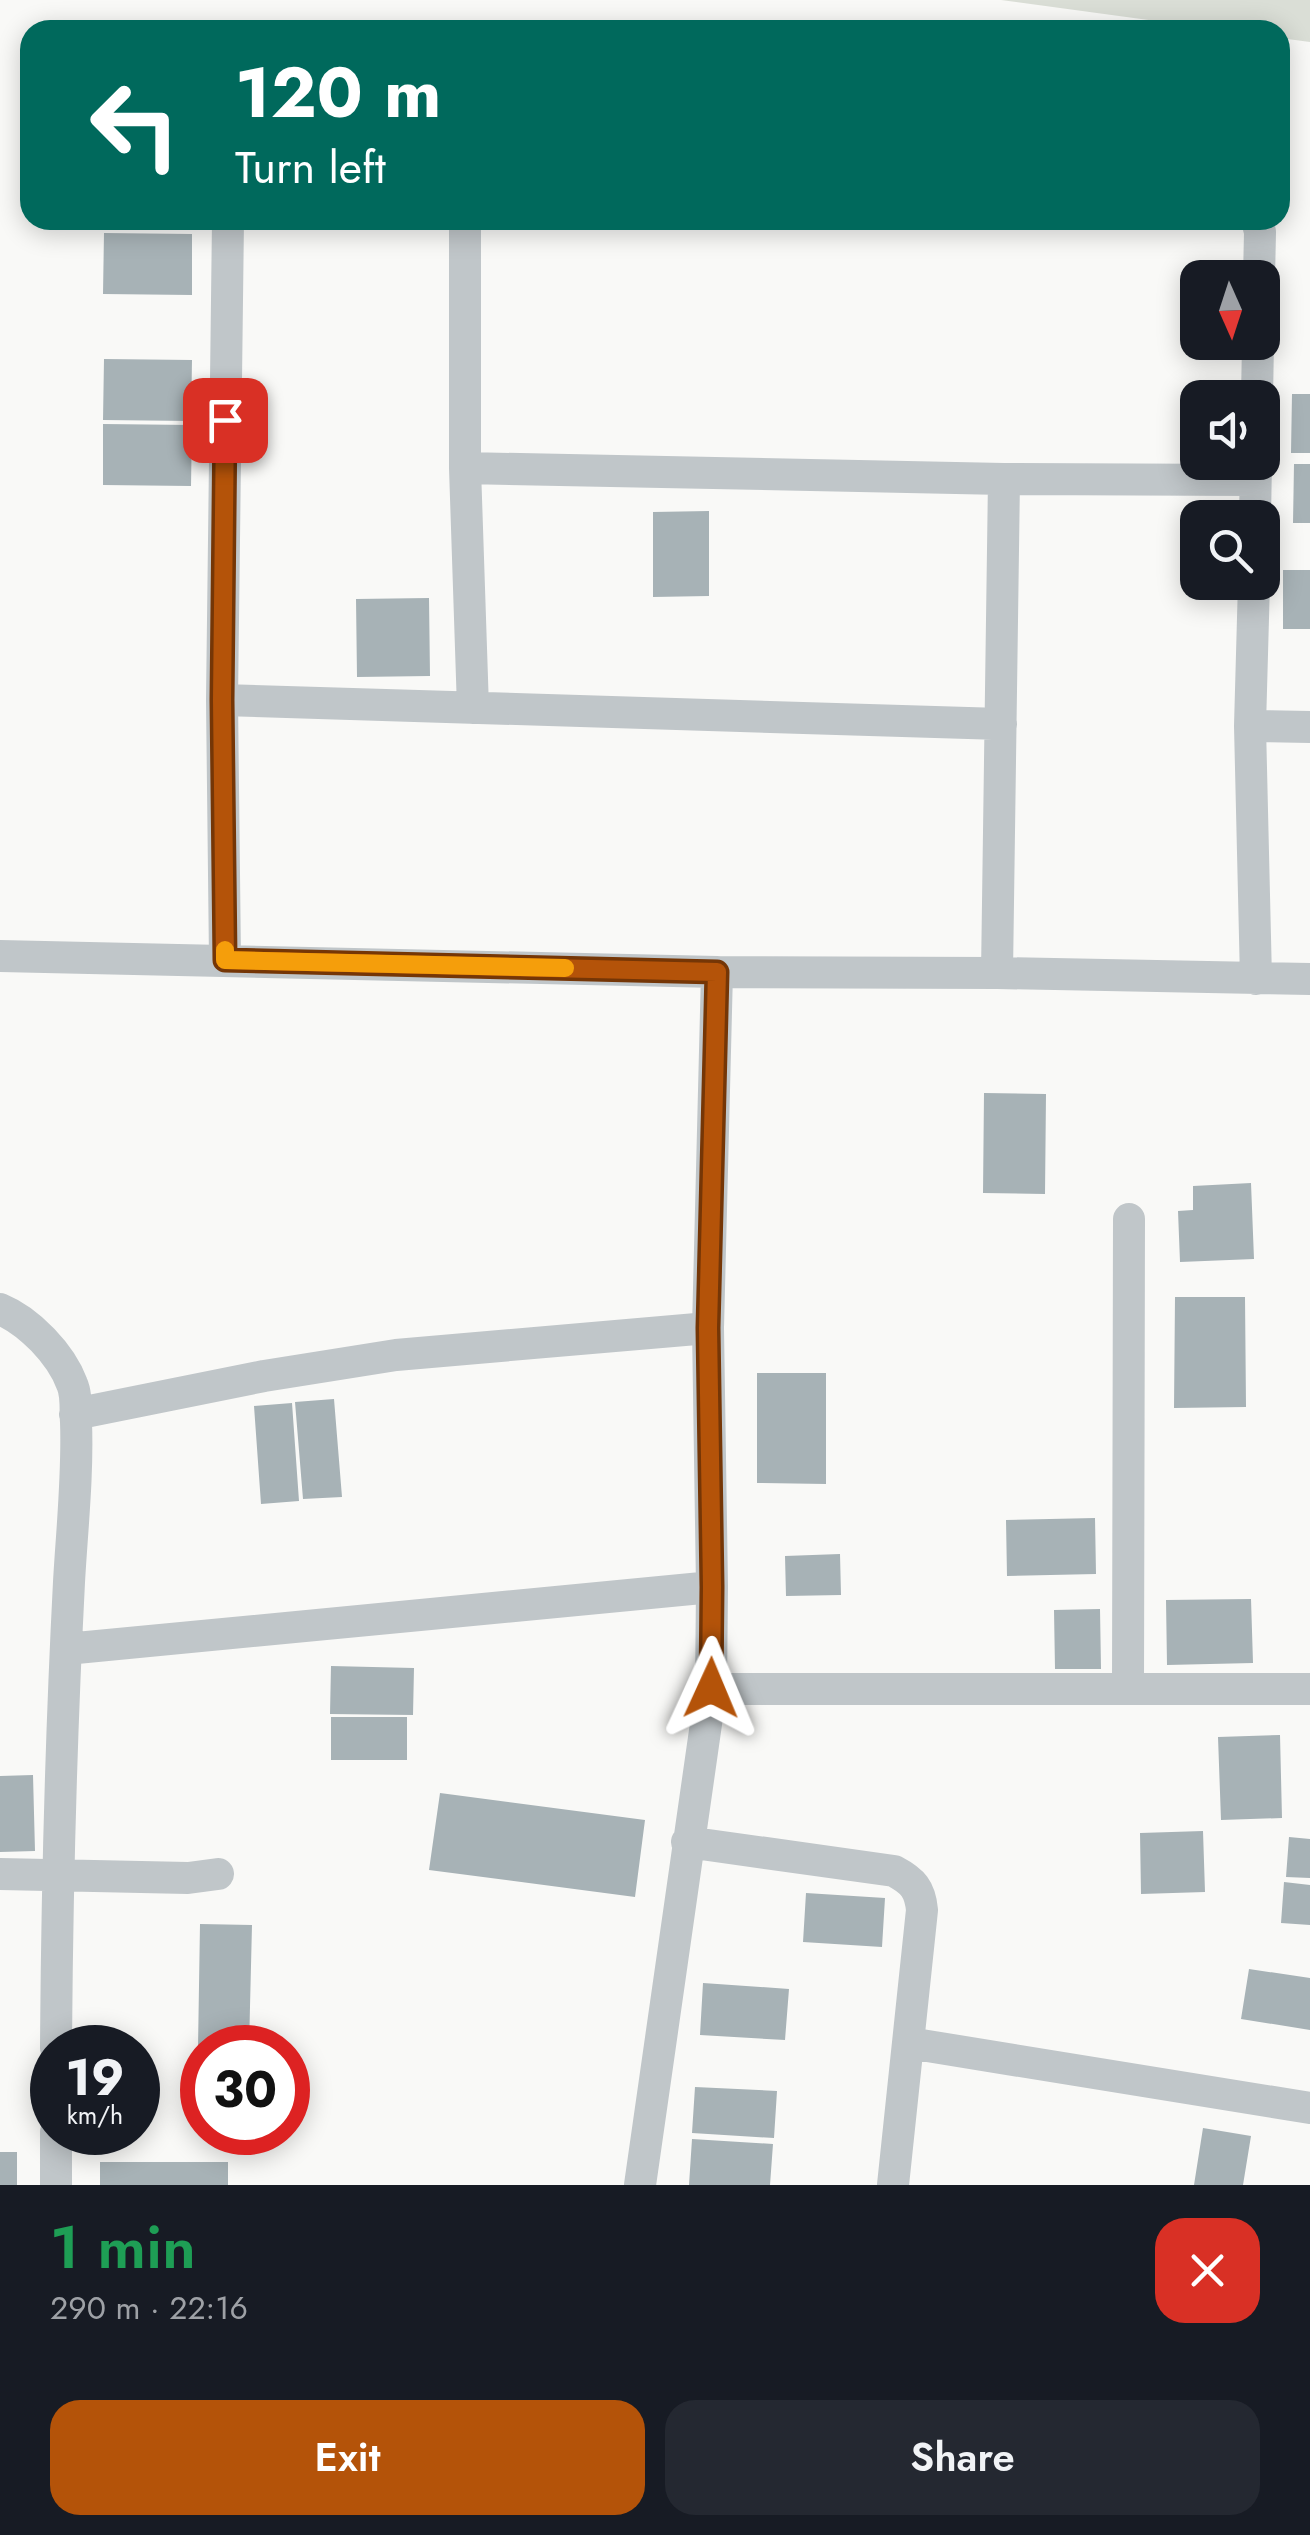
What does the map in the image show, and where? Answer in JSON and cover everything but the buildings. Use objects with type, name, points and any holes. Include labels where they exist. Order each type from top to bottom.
[{"type":"street","points":[[225,960],[222,700],[228,230]]},
{"type":"street","points":[[465,230],[465,468],[473,708]]},
{"type":"street","points":[[1259,230],[1259,260]]},
{"type":"street","points":[[465,468],[1004,479],[1180,474]]},
{"type":"street","points":[[996,973],[1004,479]]},
{"type":"street","points":[[1254,600],[1250,726],[1256,979]]},
{"type":"street","points":[[222,700],[1001,724]]},
{"type":"street","points":[[1250,726],[1310,727]]},
{"type":"street","points":[[0,956],[717,972],[1310,979]]},
{"type":"street","points":[[640,2185],[711,1688],[708,1328],[717,972]]},
{"type":"street","points":[[1128,1688],[1129,1219]]},
{"type":"street","points":[[0,1308],[36,1334],[60,1361],[74,1387],[77,1460],[56,1876],[56,2025]]},
{"type":"street","points":[[75,1414],[264,1376],[396,1355],[708,1328]]},
{"type":"street","points":[[66,1649],[712,1587]]},
{"type":"street","points":[[711,1688],[1310,1689]]},
{"type":"street","points":[[687,1842],[894,1872],[918,1889],[922,1910],[893,2185]]},
{"type":"street","points":[[0,1874],[188,1878],[218,1874]]},
{"type":"street","points":[[910,2043],[1310,2108]]},
{"type":"street","points":[[56,2155],[56,2185]]},
{"type":"shaded area","points":[[1001,0],[1310,0],[1310,42],[1290,39],[1290,20],[1148,20]]},
{"type":"slow traffic","points":[[225,950],[225,960],[565,968]]},
{"type":"route","points":[[225,420],[225,960],[717,972],[708,1328],[711,1688]]}]
